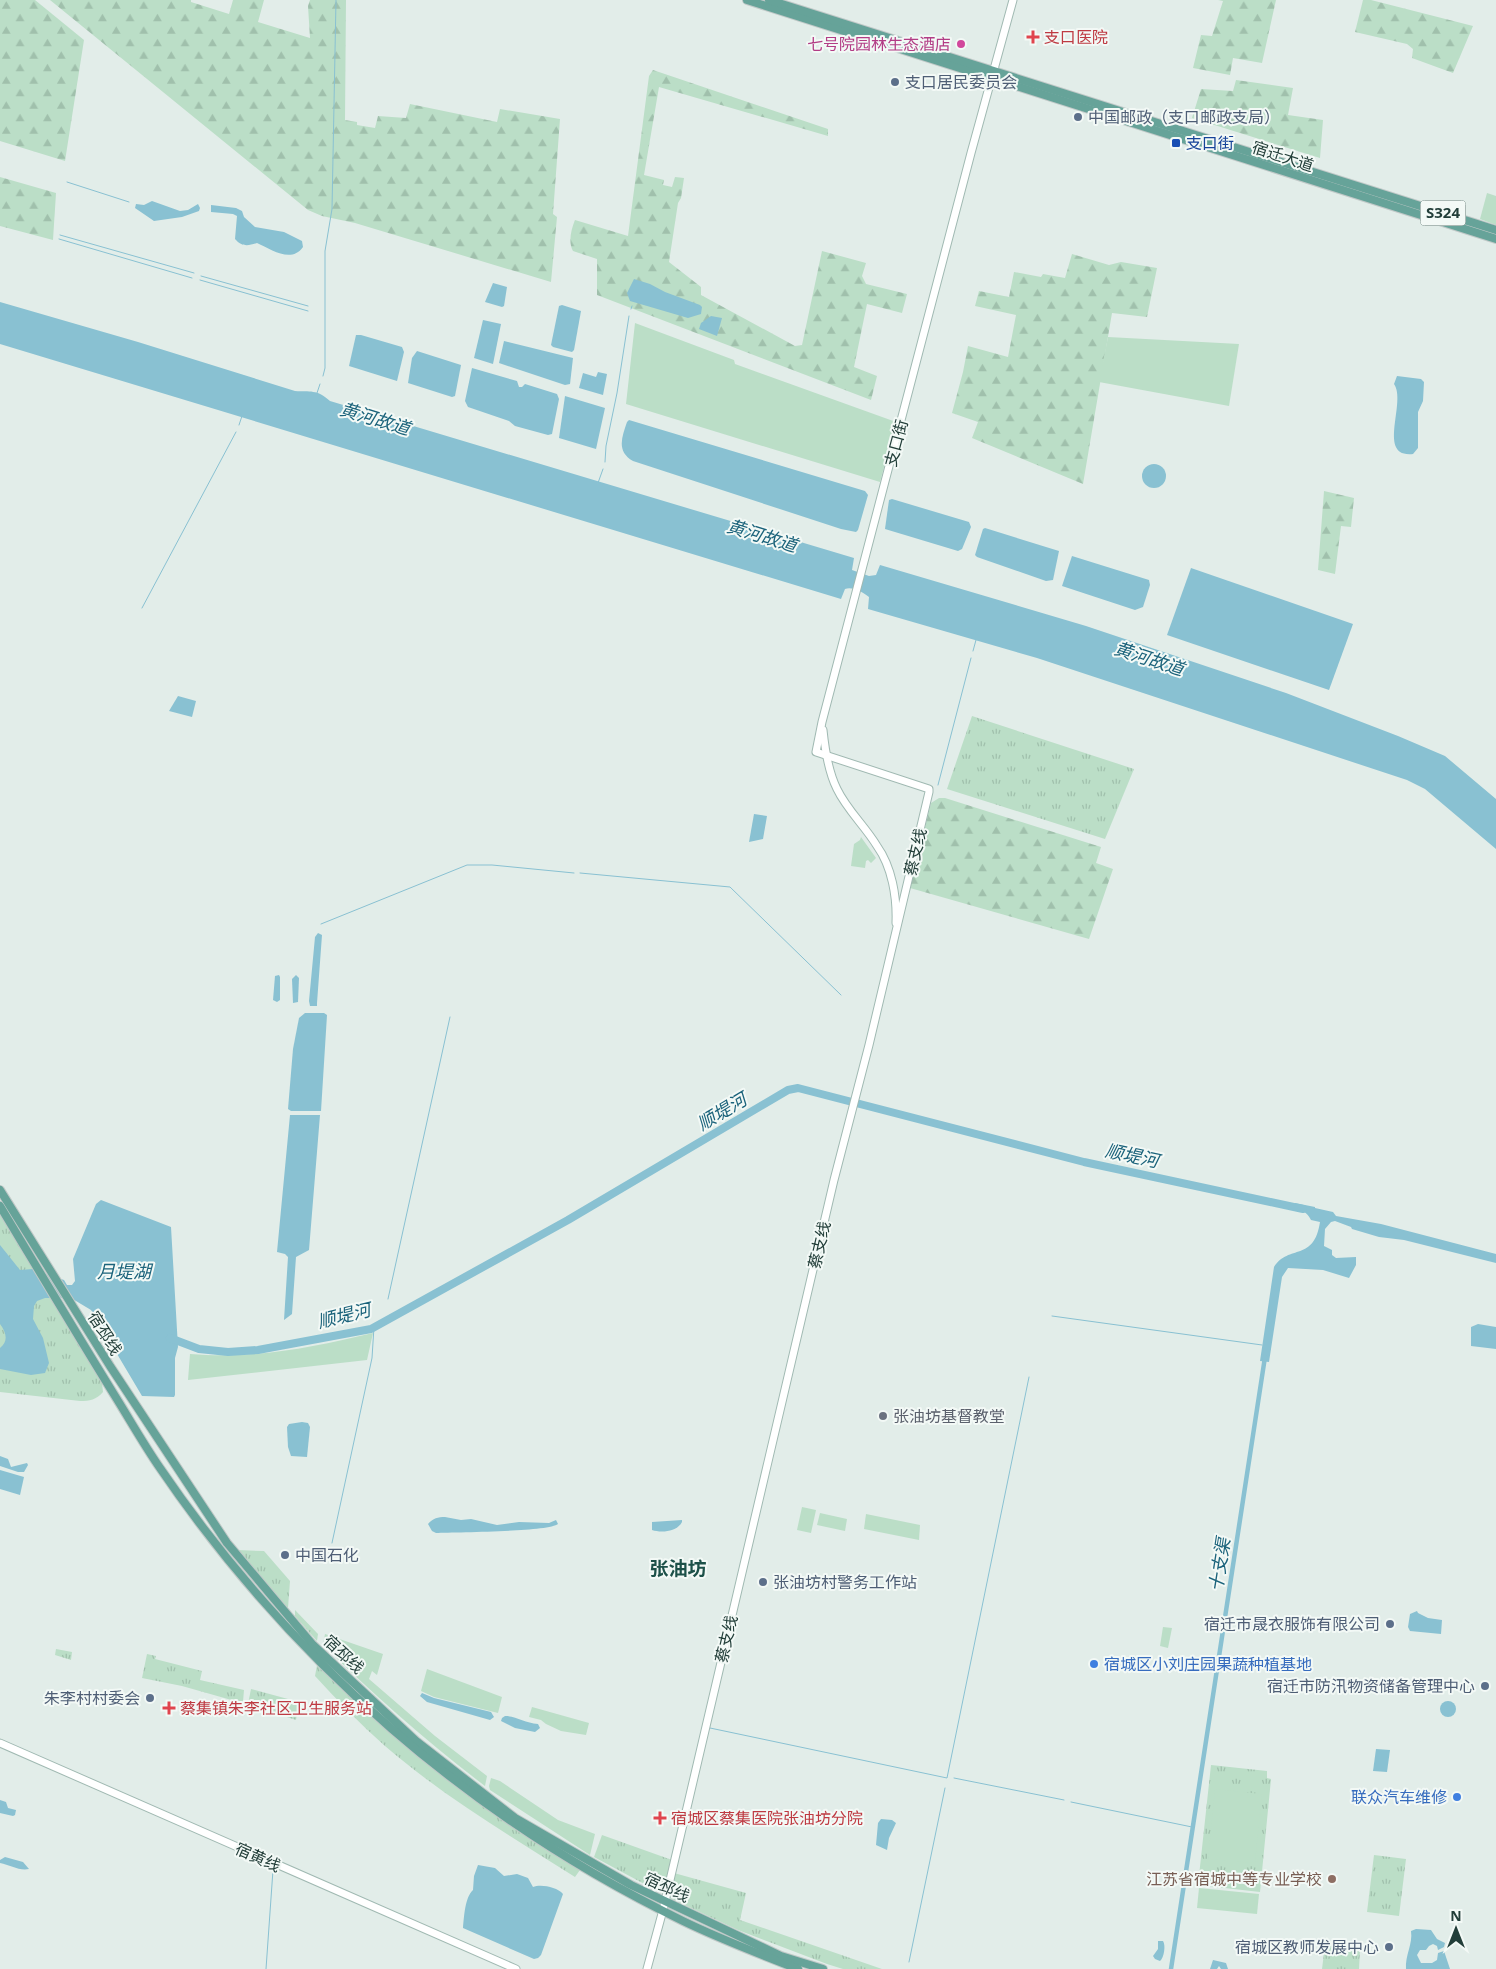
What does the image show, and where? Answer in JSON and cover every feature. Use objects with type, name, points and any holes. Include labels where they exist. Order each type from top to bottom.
[{"type":"main road","name":"宿迁大道","points":[[747,0],[1496,230]]},
{"type":"main road","name":"宿迁大道","points":[[769,0],[1496,239]]},
{"type":"main road","name":"宿邳线","points":[[0,1190],[72,1306],[227,1543],[313,1645],[416,1741],[515,1818],[632,1885],[782,1956],[823,1969]]},
{"type":"main road","name":"宿邳线","points":[[0,1206],[159,1467],[259,1598],[316,1659],[393,1732],[521,1828],[563,1854],[663,1910],[750,1950],[798,1969]]},
{"type":"street","name":"支口街","points":[[826,756],[816,752],[824,714],[1013,0]]},
{"type":"street","name":"蔡支线","points":[[647,1969],[663,1910],[929,789],[826,756]]},
{"type":"street","points":[[826,756],[837,790],[877,845],[887,865],[895,898],[894,938]]},
{"type":"street","name":"宿黄线","points":[[0,1743],[516,1969]]},
{"type":"green space","points":[[0,0],[35,0],[84,40],[65,161],[0,141]]},
{"type":"green space","points":[[50,0],[191,0],[191,2],[229,14],[233,0],[264,0],[258,22],[310,38],[308,6],[310,0],[346,0],[345,120],[357,122],[357,125],[375,128],[378,116],[406,118],[410,104],[497,122],[500,109],[560,119],[553,214],[557,217],[551,282],[355,223],[322,216],[308,210]]},
{"type":"green space","points":[[1218,0],[1276,0],[1262,63],[1233,58],[1230,75],[1193,68],[1201,35],[1212,36],[1223,1]]},
{"type":"green space","points":[[1363,0],[1371,0],[1473,26],[1453,73],[1412,58],[1413,49],[1407,44],[1355,32]]},
{"type":"green space","points":[[653,70],[828,129],[828,136],[659,87],[644,175],[664,180],[663,185],[672,187],[675,177],[684,178],[681,198],[678,203],[669,262],[701,287],[701,295],[795,346],[802,345],[822,251],[866,263],[862,276],[866,284],[907,294],[902,313],[867,304],[854,367],[877,376],[871,400],[597,295],[597,259],[573,251],[570,240],[571,232],[575,220],[628,236],[649,76]]},
{"type":"green space","points":[[1236,80],[1293,88],[1288,115],[1323,120],[1320,158],[1192,118],[1201,89],[1233,91]]},
{"type":"green space","points":[[0,177],[56,193],[53,240],[0,226]]},
{"type":"green space","points":[[1487,193],[1496,196],[1496,225],[1480,219]]},
{"type":"green space","points":[[1072,254],[1109,265],[1121,262],[1157,268],[1147,317],[1112,313],[1083,484],[972,438],[978,422],[952,413],[968,346],[1008,357],[1016,315],[975,306],[979,291],[1009,297],[1014,272],[1041,277],[1043,274],[1065,278]]},
{"type":"green space","points":[[635,323],[734,360],[735,364],[896,422],[880,482],[626,404]]},
{"type":"green space","points":[[1108,337],[1239,344],[1229,406],[1099,382]]},
{"type":"green space","points":[[1324,491],[1354,498],[1351,527],[1341,526],[1335,574],[1318,570]]},
{"type":"green space","points":[[972,716],[1134,769],[1105,839],[947,789]]},
{"type":"green space","points":[[939,798],[945,798],[1101,847],[1096,863],[1113,869],[1089,939],[910,888],[931,803]]},
{"type":"green space","points":[[861,837],[876,858],[871,863],[868,860],[866,861],[865,868],[851,866],[854,844]]},
{"type":"green space","points":[[0,1214],[102,1383],[103,1392],[95,1398],[80,1401],[0,1392]]},
{"type":"green space","points":[[373,1333],[367,1360],[188,1380],[190,1354],[260,1354],[305,1348]]},
{"type":"green space","points":[[802,1507],[816,1510],[811,1533],[797,1530]]},
{"type":"green space","points":[[820,1513],[847,1519],[845,1531],[817,1525]]},
{"type":"green space","points":[[866,1514],[920,1525],[919,1540],[864,1529]]},
{"type":"green space","points":[[237,1550],[264,1551],[290,1581],[288,1608]]},
{"type":"green space","points":[[295,1610],[318,1634],[317,1641],[295,1616]]},
{"type":"green space","points":[[1163,1627],[1172,1628],[1168,1648],[1160,1646]]},
{"type":"green space","points":[[325,1634],[383,1654],[377,1675],[372,1671],[369,1679],[435,1736],[487,1776],[485,1786],[422,1735],[342,1664],[323,1645]]},
{"type":"green space","points":[[56,1649],[72,1652],[71,1660],[55,1655]]},
{"type":"green space","points":[[147,1654],[156,1656],[155,1659],[202,1671],[200,1680],[244,1690],[243,1702],[142,1678]]},
{"type":"green space","points":[[317,1665],[379,1723],[442,1775],[509,1824],[580,1870],[575,1877],[477,1815],[430,1782],[385,1746],[315,1676]]},
{"type":"green space","points":[[427,1669],[502,1697],[498,1713],[434,1697],[421,1691]]},
{"type":"green space","points":[[251,1689],[299,1702],[296,1720],[248,1704]]},
{"type":"green space","points":[[532,1707],[589,1723],[586,1735],[561,1731],[541,1720],[529,1717]]},
{"type":"green space","points":[[1211,1765],[1267,1771],[1267,1778],[1271,1779],[1260,1892],[1198,1885]]},
{"type":"green space","points":[[491,1778],[500,1781],[558,1820],[595,1834],[590,1855],[490,1790]]},
{"type":"green space","points":[[1215,1789],[1262,1794],[1255,1863],[1208,1859]]},
{"type":"green space","points":[[602,1835],[672,1860],[663,1894],[594,1857]]},
{"type":"green space","points":[[1374,1855],[1406,1859],[1399,1916],[1367,1912]]},
{"type":"green space","points":[[674,1873],[746,1893],[740,1920],[882,1969],[843,1969],[738,1930],[670,1898]]},
{"type":"green space","points":[[1199,1888],[1259,1894],[1257,1914],[1197,1908]]},
{"type":"green space","points":[[1325,1945],[1358,1948],[1360,1950],[1359,1969],[1322,1969]]},
{"type":"water","points":[[152,201],[180,211],[188,210],[198,204],[200,208],[199,211],[182,217],[154,221],[135,208],[136,204],[144,205]]},
{"type":"water","points":[[211,205],[236,208],[242,211],[244,217],[255,227],[284,232],[302,241],[303,247],[298,252],[287,255],[257,243],[243,245],[235,239],[237,216],[211,212]]},
{"type":"water","points":[[634,279],[700,305],[702,307],[701,314],[688,318],[630,301],[627,293]]},
{"type":"water","points":[[493,283],[507,287],[504,306],[502,307],[485,302]]},
{"type":"water","name":"黄河故道","points":[[0,302],[138,342],[295,391],[317,393],[330,401],[854,558],[852,570],[869,576],[876,575],[880,565],[1086,626],[1286,693],[1445,756],[1496,799],[1496,849],[1425,789],[1407,780],[1037,658],[868,609],[869,597],[857,590],[845,589],[841,599],[0,344]]},
{"type":"water","points":[[562,305],[581,311],[574,350],[572,352],[551,345],[559,306]]},
{"type":"water","points":[[711,316],[722,318],[717,336],[699,329],[701,323]]},
{"type":"water","points":[[483,320],[501,324],[493,364],[474,358]]},
{"type":"water","points":[[356,335],[402,347],[404,352],[397,381],[349,366]]},
{"type":"water","points":[[504,341],[573,358],[570,384],[565,385],[499,363]]},
{"type":"water","points":[[417,351],[461,365],[455,396],[452,397],[408,383],[412,358]]},
{"type":"water","points":[[472,368],[517,381],[519,387],[525,384],[557,394],[559,399],[552,434],[548,435],[515,426],[509,421],[468,407],[465,401]]},
{"type":"water","points":[[598,372],[607,374],[603,395],[579,388],[583,373],[596,377]]},
{"type":"water","points":[[1397,376],[1421,379],[1424,382],[1423,401],[1418,412],[1418,448],[1413,454],[1402,453],[1396,447],[1394,438],[1397,392],[1394,384]]},
{"type":"water","points":[[565,396],[605,408],[596,449],[559,438]]},
{"type":"water","points":[[629,420],[865,491],[868,495],[858,530],[856,532],[841,529],[633,461],[624,453],[622,448],[622,438]]},
{"type":"water","points":[[1154,464],[1163,467],[1166,476],[1163,485],[1154,488],[1145,485],[1142,476],[1145,467]]},
{"type":"water","points":[[892,499],[969,522],[971,527],[962,549],[958,551],[885,529],[889,500]]},
{"type":"water","points":[[985,528],[1059,551],[1053,580],[1046,581],[977,557],[975,555],[983,529]]},
{"type":"water","points":[[1072,556],[1149,580],[1150,585],[1143,607],[1135,610],[1062,586]]},
{"type":"water","points":[[1191,568],[1353,624],[1329,690],[1167,635]]},
{"type":"water","points":[[178,696],[196,701],[192,717],[169,711]]},
{"type":"water","points":[[754,814],[767,816],[763,839],[749,842]]},
{"type":"water","points":[[318,933],[322,935],[317,1006],[310,1006],[315,937]]},
{"type":"water","points":[[279,975],[280,977],[280,1000],[277,1002],[273,1000],[275,976]]},
{"type":"water","points":[[296,975],[299,978],[298,1002],[293,1003],[292,979]]},
{"type":"water","points":[[305,1013],[324,1013],[327,1015],[321,1111],[291,1111],[288,1109],[293,1049],[299,1018]]},
{"type":"water","points":[[290,1115],[320,1115],[309,1250],[296,1257],[292,1314],[284,1320],[288,1257],[277,1252]]},
{"type":"water","name":"月堤湖","points":[[101,1200],[171,1227],[178,1347],[175,1358],[174,1397],[142,1396],[91,1310],[71,1298],[45,1298],[37,1301],[34,1306],[33,1319],[43,1338],[49,1363],[45,1373],[31,1375],[0,1369],[0,1348],[5,1342],[6,1336],[0,1324],[0,1245],[20,1270],[33,1269],[64,1280],[67,1285],[72,1285],[75,1281],[73,1259],[96,1204]]},
{"type":"water","points":[[1295,1203],[1333,1212],[1336,1216],[1381,1224],[1496,1254],[1496,1263],[1404,1240],[1379,1237],[1352,1229],[1335,1221],[1331,1222],[1325,1229],[1324,1246],[1332,1250],[1332,1255],[1336,1258],[1356,1257],[1356,1265],[1349,1278],[1323,1270],[1288,1268],[1282,1277],[1269,1362],[1260,1361],[1274,1267],[1280,1260],[1307,1248],[1317,1234],[1320,1222],[1311,1220],[1304,1212],[1294,1208]]},
{"type":"water","points":[[1478,1324],[1496,1327],[1496,1349],[1471,1346],[1471,1327]]},
{"type":"water","points":[[308,1423],[310,1427],[307,1457],[291,1456],[288,1447],[287,1427],[289,1424]]},
{"type":"water","points":[[0,1456],[8,1459],[11,1467],[27,1463],[28,1465],[24,1472],[18,1472],[0,1466]]},
{"type":"water","points":[[0,1470],[24,1477],[20,1495],[0,1489]]},
{"type":"water","points":[[445,1517],[461,1520],[471,1519],[497,1525],[519,1522],[549,1523],[556,1520],[558,1524],[551,1527],[520,1530],[436,1533],[432,1531],[428,1524],[436,1518]]},
{"type":"water","points":[[682,1520],[680,1525],[673,1530],[652,1530],[652,1522]]},
{"type":"water","points":[[1417,1611],[1428,1618],[1442,1620],[1441,1634],[1410,1631],[1408,1627],[1410,1614]]},
{"type":"water","points":[[422,1693],[434,1698],[491,1712],[494,1717],[490,1720],[427,1702],[420,1696]]},
{"type":"water","points":[[1448,1701],[1456,1709],[1448,1717],[1440,1709]]},
{"type":"water","points":[[505,1716],[538,1724],[540,1728],[535,1732],[515,1728],[501,1721]]},
{"type":"water","points":[[1376,1749],[1390,1750],[1387,1772],[1373,1771]]},
{"type":"water","points":[[0,1800],[6,1802],[8,1808],[16,1810],[15,1815],[0,1813]]},
{"type":"water","points":[[881,1819],[892,1820],[896,1823],[889,1838],[887,1850],[876,1845],[878,1823]]},
{"type":"water","points":[[5,1857],[23,1862],[29,1869],[18,1869],[0,1863],[0,1860]]},
{"type":"water","points":[[478,1865],[495,1868],[504,1876],[517,1874],[528,1878],[533,1887],[549,1887],[563,1894],[541,1955],[538,1958],[534,1959],[463,1928],[464,1913],[470,1893],[473,1890],[474,1876]]},
{"type":"water","points":[[1416,1929],[1431,1930],[1437,1939],[1445,1943],[1444,1947],[1438,1950],[1437,1946],[1433,1944],[1426,1950],[1420,1950],[1417,1955],[1421,1963],[1432,1963],[1437,1960],[1438,1953],[1444,1951],[1450,1969],[1406,1969],[1411,1931]]},
{"type":"water","points":[[1158,1941],[1163,1941],[1164,1945],[1160,1961],[1153,1956],[1158,1949]]},
{"type":"water","points":[[1213,1960],[1226,1963],[1228,1969],[1221,1969],[1219,1966],[1217,1969],[1210,1969]]},
{"type":"waterway","points":[[323,376],[325,368],[325,251],[332,209],[336,0]]},
{"type":"waterway","points":[[67,182],[129,202]]},
{"type":"waterway","points":[[60,235],[194,273]]},
{"type":"waterway","points":[[59,239],[192,278]]},
{"type":"waterway","points":[[201,276],[308,306]]},
{"type":"waterway","points":[[200,280],[308,311]]},
{"type":"waterway","points":[[605,462],[606,446],[617,393],[629,316]]},
{"type":"waterway","points":[[317,393],[320,384]]},
{"type":"waterway","points":[[239,425],[242,416]]},
{"type":"waterway","points":[[142,608],[236,432]]},
{"type":"waterway","points":[[598,483],[603,469]]},
{"type":"waterway","points":[[973,651],[976,640]]},
{"type":"waterway","points":[[938,785],[971,658]]},
{"type":"waterway","points":[[321,924],[467,865],[492,865],[574,873]]},
{"type":"waterway","points":[[580,873],[730,887],[841,995]]},
{"type":"waterway","points":[[388,1299],[450,1017]]},
{"type":"waterway","name":"顺堤河","points":[[170,1338],[199,1349],[228,1352],[258,1350],[371,1329],[568,1220],[788,1090],[798,1088],[1084,1162],[1303,1209]]},
{"type":"waterway","points":[[1052,1316],[1262,1345]]},
{"type":"waterway","points":[[332,1543],[372,1358],[374,1327]]},
{"type":"waterway","name":"十支渠","points":[[1171,1969],[1265,1357]]},
{"type":"waterway","points":[[710,1728],[947,1778],[1029,1377]]},
{"type":"waterway","points":[[954,1778],[1064,1800]]},
{"type":"waterway","points":[[909,1962],[945,1788]]},
{"type":"waterway","points":[[1071,1802],[1192,1827]]},
{"type":"waterway","points":[[266,1969],[273,1870]]},
{"type":"place","name":"支口医院","points":[[1033,37]]},
{"type":"place","name":"七号院园林生态酒店","points":[[961,44]]},
{"type":"place","name":"支口居民委员会","points":[[895,82]]},
{"type":"place","name":"中国邮政（支口邮政支局）","points":[[1078,117]]},
{"type":"place","name":"支口街","points":[[1176,143]]},
{"type":"place","name":"张油坊基督教堂","points":[[883,1416]]},
{"type":"place","name":"中国石化","points":[[285,1555]]},
{"type":"place","name":"张油坊村警务工作站","points":[[763,1582]]},
{"type":"place","name":"宿迁市晟衣服饰有限公司","points":[[1390,1624]]},
{"type":"place","name":"宿城区小刘庄园果蔬种植基地","points":[[1094,1664]]},
{"type":"place","name":"宿迁市防汛物资储备管理中心","points":[[1485,1686]]},
{"type":"place","name":"朱李村村委会","points":[[150,1698]]},
{"type":"place","name":"蔡集镇朱李社区卫生服务站","points":[[169,1708]]},
{"type":"place","name":"联众汽车维修","points":[[1457,1797]]},
{"type":"place","name":"宿城区蔡集医院张油坊分院","points":[[660,1818]]},
{"type":"place","name":"江苏省宿城中等专业学校","points":[[1332,1879]]},
{"type":"place","name":"宿城区教师发展中心","points":[[1389,1947]]},
{"type":"district","name":"张油坊","points":[[678,1568]]}]
